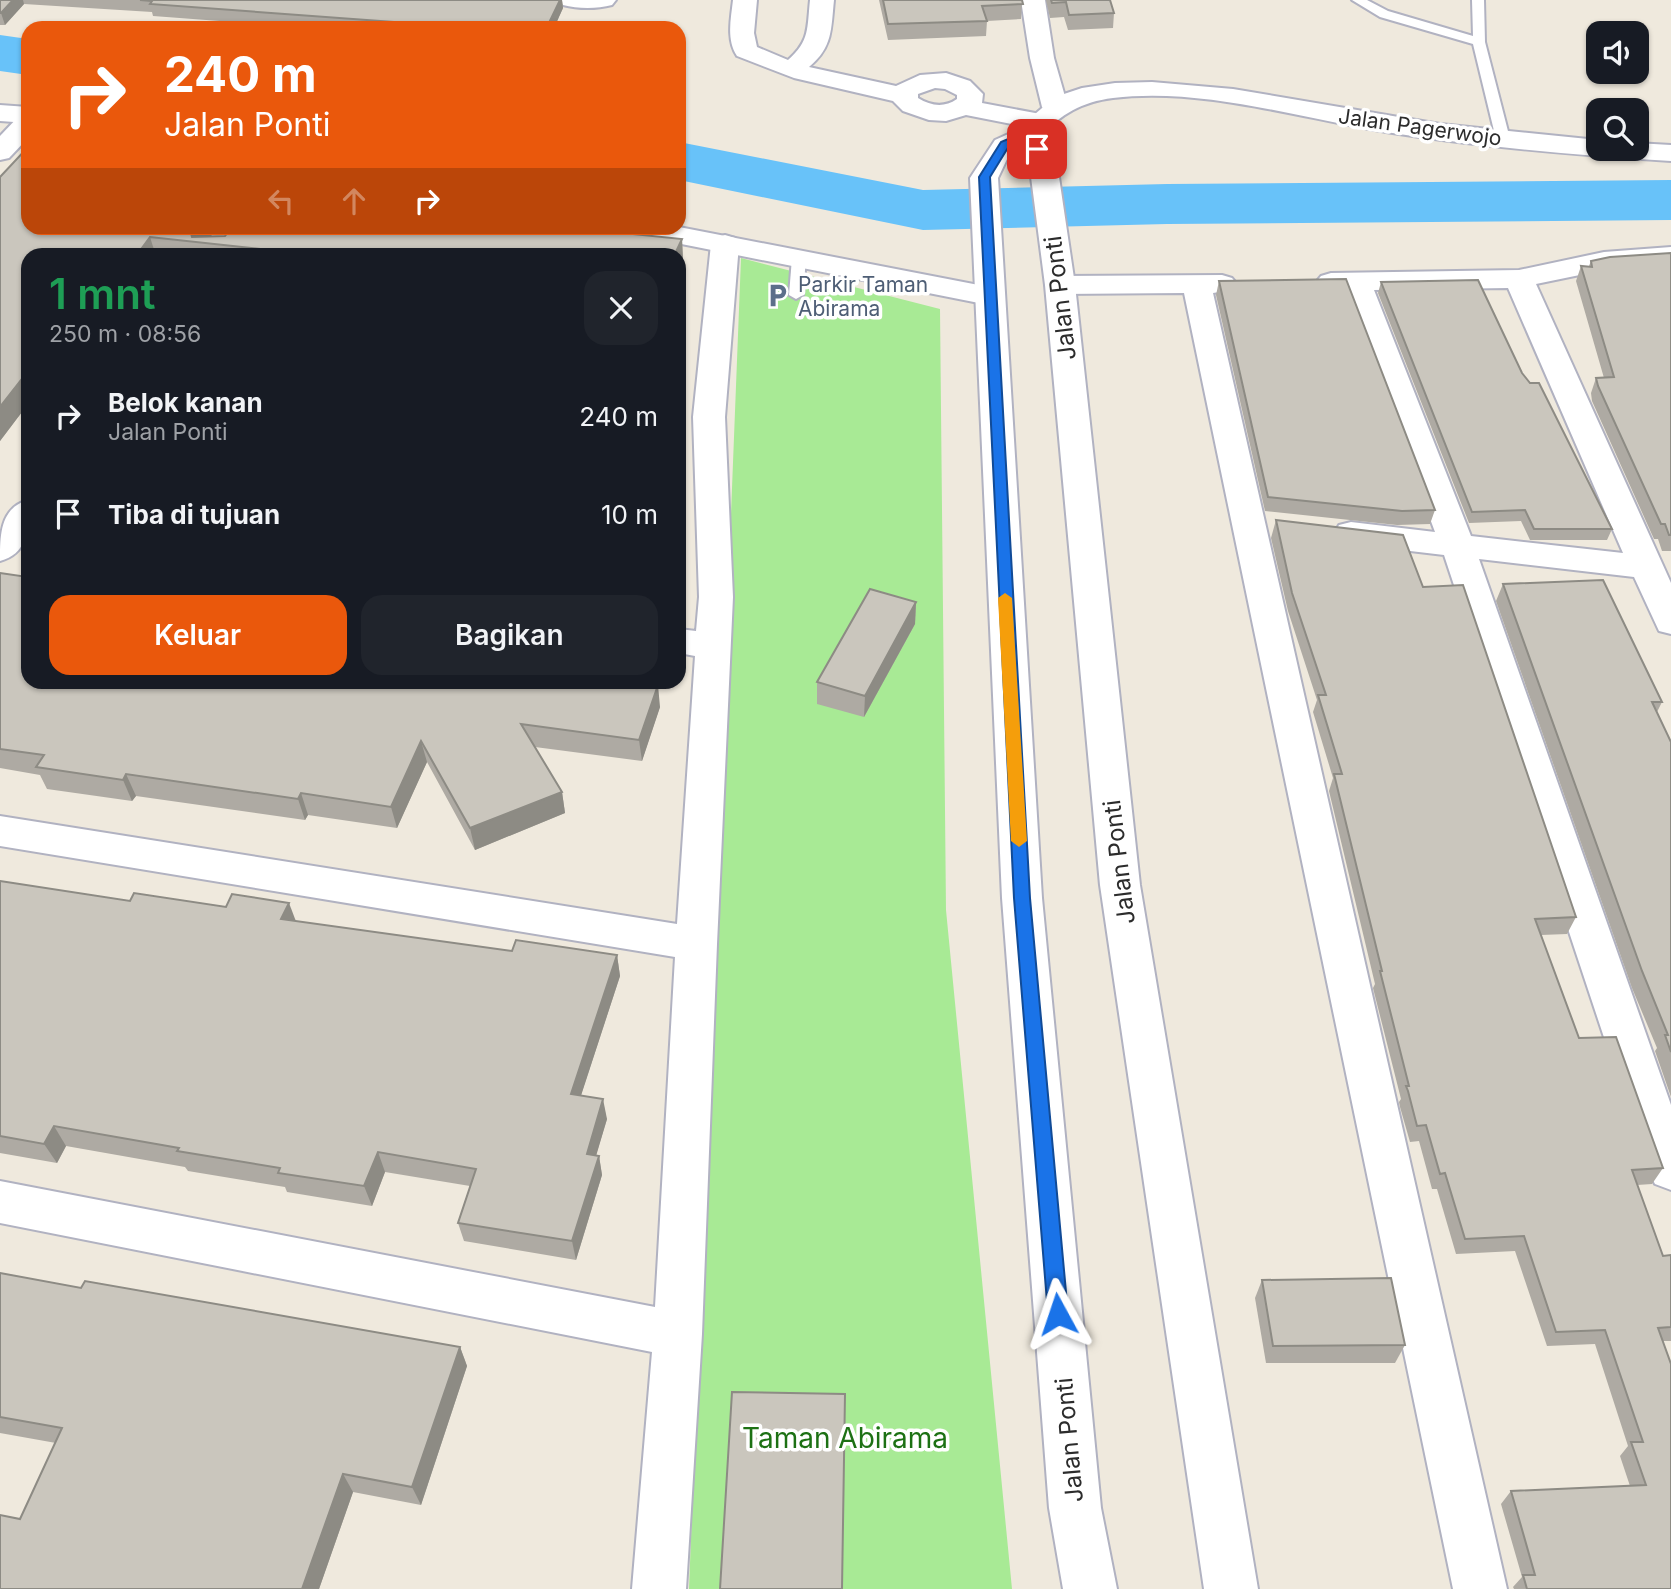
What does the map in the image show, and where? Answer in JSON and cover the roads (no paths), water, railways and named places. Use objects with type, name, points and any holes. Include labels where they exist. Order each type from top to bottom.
[{"type":"street","points":[[571,0],[604,0]]},
{"type":"street","points":[[745,0],[742,33],[746,51],[762,60],[903,95],[912,107],[924,111],[938,113],[964,107],[1039,121],[1042,58],[1033,0]]},
{"type":"street","points":[[792,69],[813,51],[819,32],[821,0]]},
{"type":"street","name":"Jalan Ponti","points":[[1090,1589],[1075,1508],[1022,898],[984,177],[1005,144],[1083,96],[1119,91],[1172,91],[1243,100]]},
{"type":"street","name":"Jalan Pagerwojo","points":[[1243,100],[1390,125],[1586,147]]},
{"type":"street","points":[[0,113],[21,115]]},
{"type":"street","name":"Jalan Ponti","points":[[1039,121],[1037,149],[1071,275],[1120,885],[1231,1589]]},
{"type":"street","points":[[0,152],[21,130]]},
{"type":"street","points":[[1649,152],[1671,153]]},
{"type":"street","points":[[678,235],[989,296]]},
{"type":"street","points":[[659,1589],[678,1334],[696,944],[695,644],[716,597],[694,415],[725,244]]},
{"type":"street","points":[[1303,283],[1519,279],[1604,261],[1671,256]]},
{"type":"street","points":[[1071,275],[1181,285],[1250,284]]},
{"type":"street","points":[[1519,279],[1671,622]]},
{"type":"street","points":[[1356,282],[1457,544],[1671,1170]]},
{"type":"street","points":[[1181,285],[1262,523],[1480,1589]]},
{"type":"street","points":[[0,550],[21,522]]},
{"type":"street","points":[[1318,529],[1645,567]]},
{"type":"street","points":[[0,550],[21,552]]},
{"type":"street","points":[[0,831],[696,944]]},
{"type":"street","points":[[0,1202],[678,1334]]},
{"type":"lane","points":[[1358,0],[1384,14],[1479,42]]},
{"type":"lane","points":[[1478,0],[1479,42],[1503,139]]},
{"type":"lane","points":[[796,295],[799,258]]},
{"type":"waterway","points":[[0,53],[21,56]]},
{"type":"waterway","points":[[686,162],[923,210],[1167,204],[1671,200]]},
{"type":"place","name":"Parkir Taman Abirama","points":[[778,296]]},
{"type":"park label","name":"Taman Abirama","points":[[845,1438]]}]
